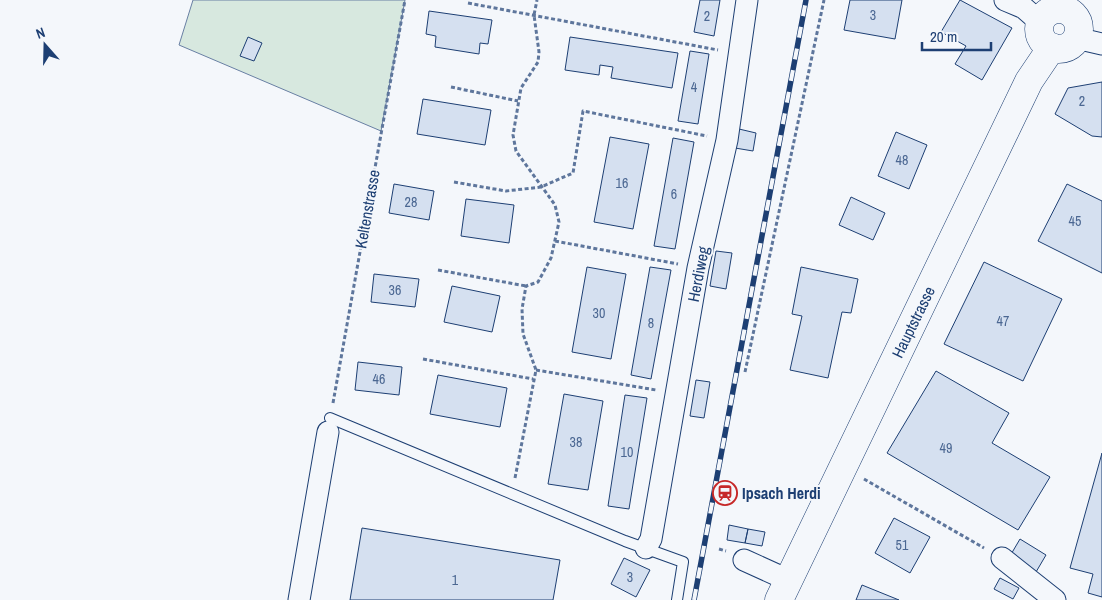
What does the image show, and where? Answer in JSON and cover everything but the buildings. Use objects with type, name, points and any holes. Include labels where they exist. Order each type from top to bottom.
[{"type":"main road","points":[[1071,6],[1079,26],[1077,43],[1044,41],[1040,35],[1040,22],[1044,16],[1056,9],[1071,6]]},
{"type":"main road","name":"Hauptstrasse","points":[[783,590],[1029,81],[1077,43]]},
{"type":"street","name":"Herdiweg","points":[[646,548],[651,539],[698,268],[726,140],[747,0]]},
{"type":"street","points":[[1005,0],[1024,8],[1040,22]]},
{"type":"street","points":[[299,600],[329,425]]},
{"type":"street","points":[[1002,558],[1055,600]]},
{"type":"street","points":[[744,560],[783,590]]},
{"type":"lane","points":[[329,425],[512,494],[684,562],[677,600]]},
{"type":"path","name":"Keltenstrasse","points":[[329,425],[405,0]]},
{"type":"path","points":[[438,270],[526,286],[538,282],[551,258],[559,222],[555,205],[516,151],[513,135],[520,88],[538,62],[539,52],[534,15],[537,0]]},
{"type":"path","points":[[745,372],[824,0]]},
{"type":"path","points":[[468,3],[738,54]]},
{"type":"path","points":[[451,87],[518,101]]},
{"type":"path","points":[[454,182],[506,191],[541,188],[573,173],[583,111],[726,140]]},
{"type":"path","points":[[555,241],[698,268]]},
{"type":"path","points":[[512,494],[536,370],[523,334],[522,309],[526,286]]},
{"type":"path","points":[[422,359],[533,379]]},
{"type":"path","points":[[536,370],[677,394]]},
{"type":"path","points":[[842,466],[1002,558]]},
{"type":"shaded area","points":[[193,0],[405,0],[381,131],[179,45]]},
{"type":"railway","points":[[694,600],[806,0]]},
{"type":"place","name":"Ipsach Herdi","points":[[725,493]]}]
